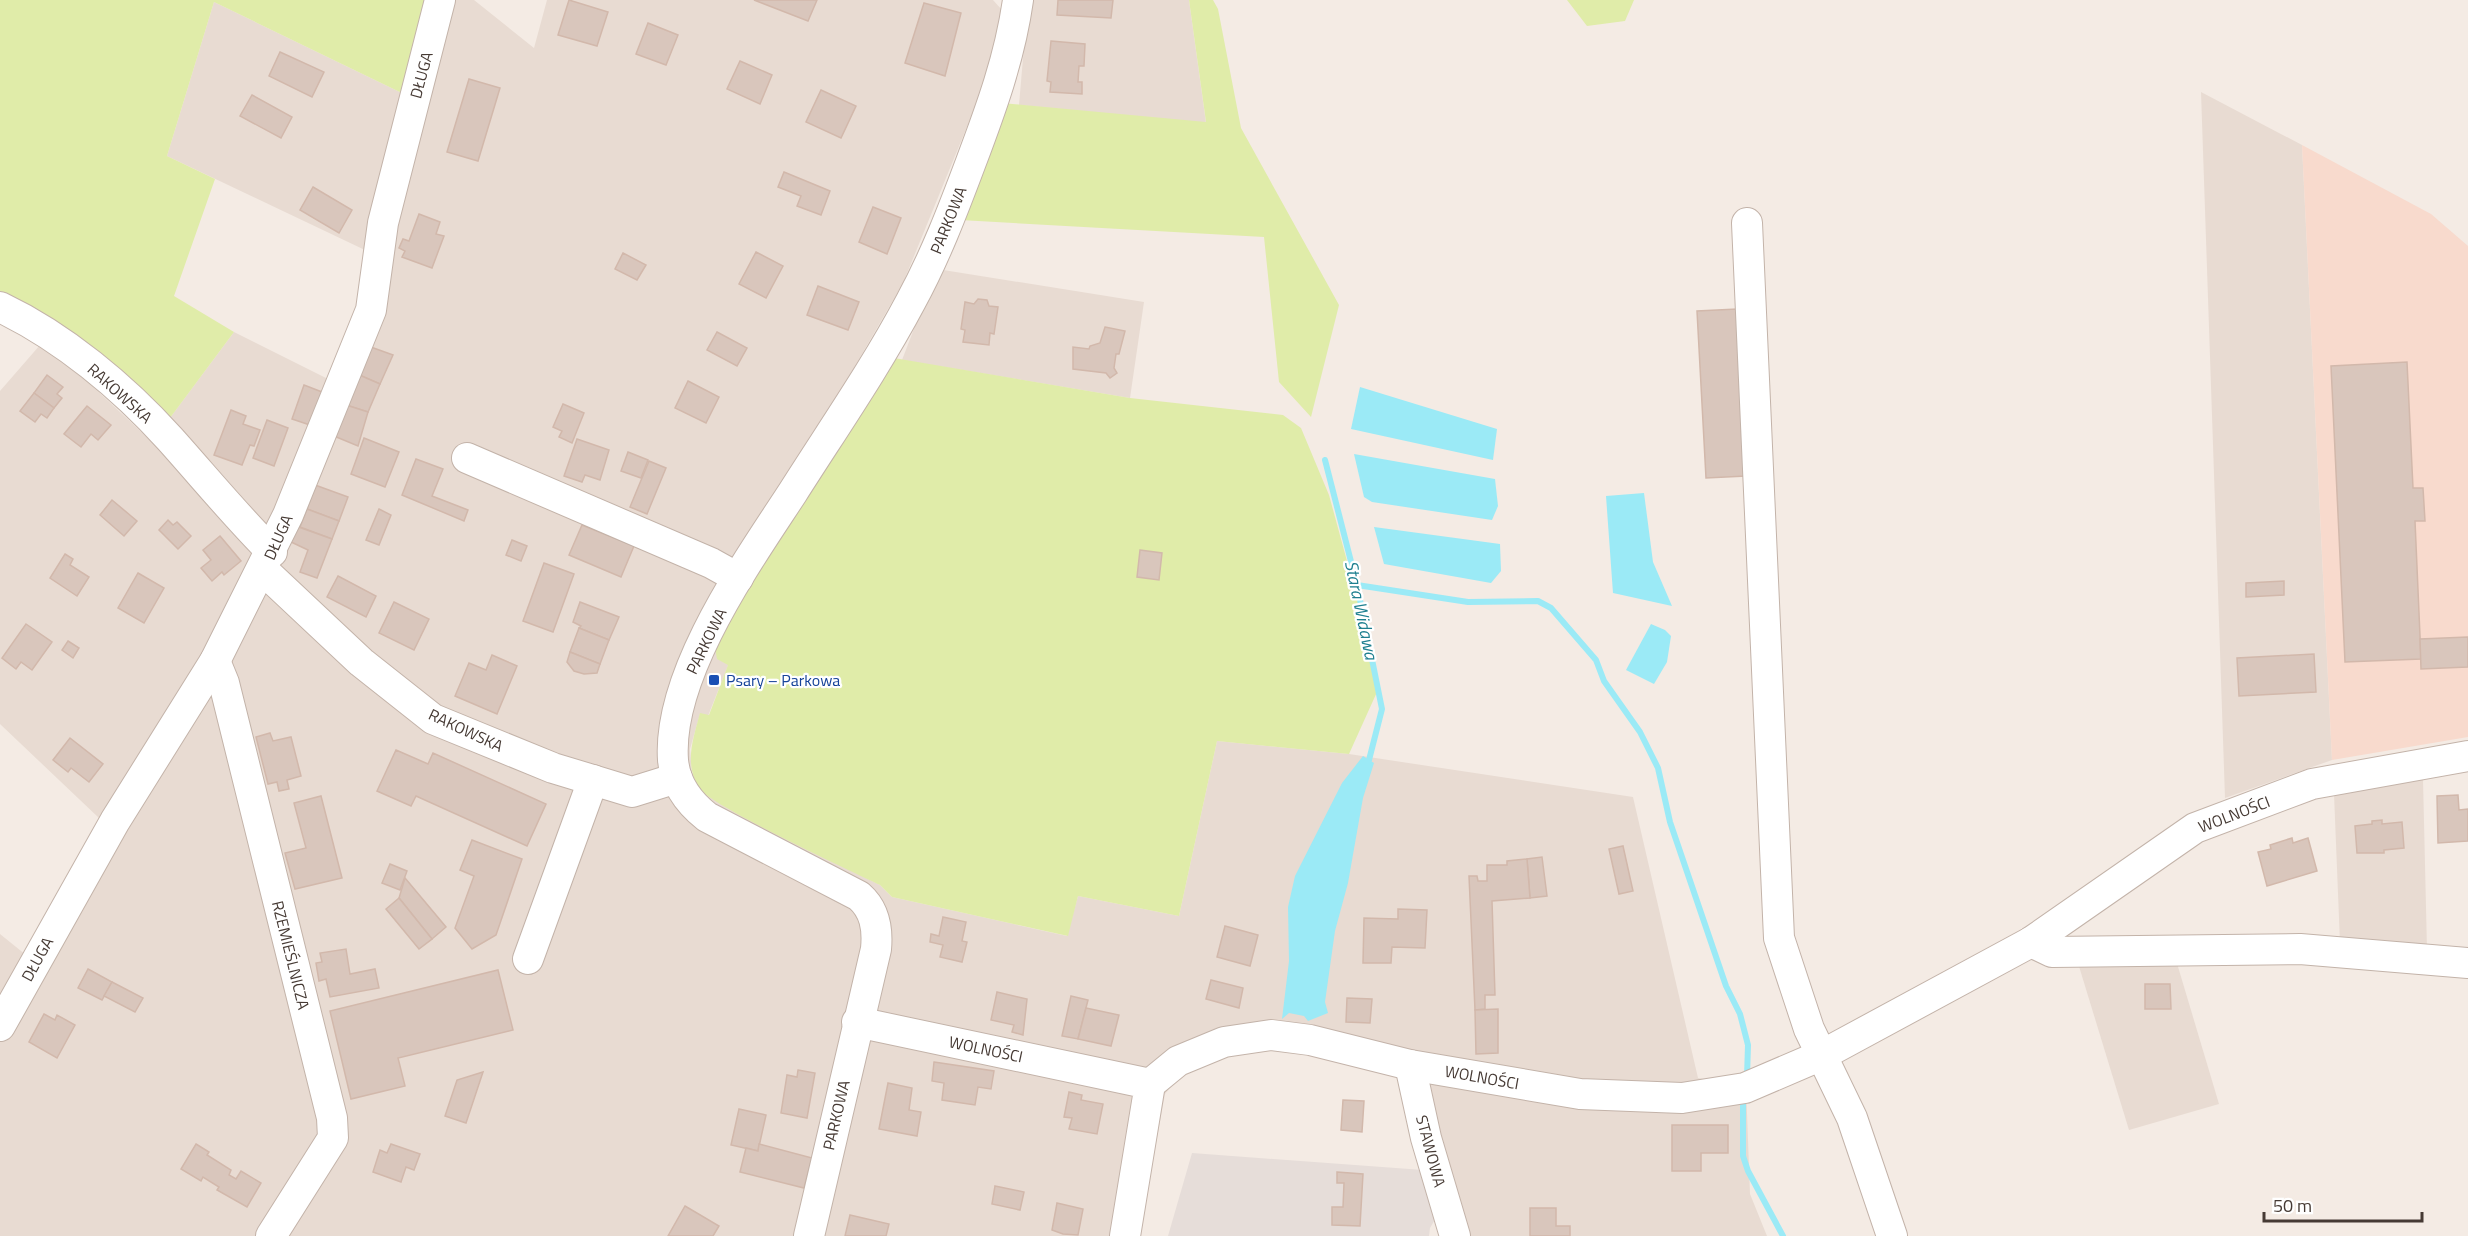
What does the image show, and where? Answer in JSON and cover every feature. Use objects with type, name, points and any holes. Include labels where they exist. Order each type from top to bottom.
[{"type":"street","name":"DŁUGA","points":[[0,1026],[115,821],[215,661],[268,561],[370,310],[383,223],[440,0]]},
{"type":"street","name":"PARKOWA","points":[[809,1236],[857,1022],[876,949],[876,925],[870,908],[842,885],[707,817],[694,807],[677,778],[673,740],[687,679],[738,578],[871,371],[916,291],[945,232],[1008,56],[1018,0]]},
{"type":"street","points":[[1747,223],[1779,938],[1805,1018],[1852,1118],[1892,1236]]},
{"type":"street","name":"RAKOWSKA","points":[[0,307],[38,327],[103,375],[168,437],[268,561],[361,662],[433,718],[553,768],[632,792],[677,778]]},
{"type":"street","points":[[467,458],[711,563],[738,578]]},
{"type":"street","name":"RZEMIEŚLNICZA","points":[[215,661],[224,683],[332,1118],[333,1138],[271,1236]]},
{"type":"street","name":"WOLNOŚCI","points":[[857,1022],[1150,1084],[1178,1061],[1224,1042],[1256,1035],[1310,1040],[1410,1065],[1580,1094],[1682,1098],[1745,1088],[1822,1055],[2031,942],[2195,828],[2312,784],[2468,756]]},
{"type":"street","points":[[528,959],[593,780]]},
{"type":"street","points":[[2031,942],[2052,952],[2300,949],[2468,963]]},
{"type":"street","name":"STAWOWA","points":[[1410,1065],[1426,1138],[1455,1236]]},
{"type":"street","points":[[1125,1236],[1150,1084]]},
{"type":"shaded area","points":[[431,0],[474,0],[534,48],[547,0],[993,0],[1002,10],[982,90],[903,283],[829,411],[708,716],[700,714],[690,749],[692,774],[700,791],[754,822],[880,885],[892,897],[1067,936],[1078,896],[1179,916],[1217,741],[1349,754],[1633,797],[1698,1078],[1746,1086],[1750,1194],[1767,1236],[1464,1236],[1412,1054],[1243,1045],[1184,1071],[1165,1094],[1139,1236],[0,1236],[0,934],[26,955],[99,818],[0,724],[0,391],[40,345],[89,383],[152,442],[234,332],[334,382],[367,291],[367,251],[167,156],[214,2],[408,96]]},
{"type":"shaded area","points":[[1028,0],[1189,0],[1206,123],[1019,105]]},
{"type":"shaded area","points":[[2201,92],[2302,145],[2332,760],[2225,798]]},
{"type":"shaded area","points":[[2302,145],[2431,214],[2468,246],[2468,737],[2332,760]]},
{"type":"shaded area","points":[[937,269],[1144,302],[1130,398],[902,360]]},
{"type":"shaded area","points":[[2423,779],[2427,950],[2340,943],[2334,794]]},
{"type":"shaded area","points":[[2176,960],[2219,1104],[2129,1130],[2078,963]]},
{"type":"shaded area","points":[[1192,1153],[1423,1170],[1437,1216],[1430,1228],[1429,1236],[1168,1236]]},
{"type":"green space","points":[[0,0],[431,0],[408,96],[214,2],[167,156],[215,179],[174,296],[234,332],[167,422],[0,294]]},
{"type":"green space","points":[[1189,0],[1213,0],[1218,9],[1241,128],[1339,305],[1311,417],[1279,382],[1264,237],[960,220],[1002,103],[1206,122]]},
{"type":"green space","points":[[1567,0],[1634,0],[1625,21],[1587,26]]},
{"type":"green space","points":[[894,358],[1130,398],[1283,415],[1301,428],[1329,495],[1362,616],[1377,692],[1349,754],[1217,741],[1179,916],[1078,896],[1068,936],[892,897],[880,885],[754,823],[709,797],[699,788],[694,779],[691,751],[700,713],[709,715],[728,665],[717,659],[715,648],[763,562]]},
{"type":"water","points":[[1360,387],[1497,429],[1493,460],[1351,429]]},
{"type":"water","points":[[1354,454],[1495,479],[1498,506],[1492,520],[1372,502],[1364,497]]},
{"type":"water","points":[[1644,493],[1653,562],[1672,606],[1613,593],[1606,496]]},
{"type":"water","points":[[1374,527],[1500,544],[1501,571],[1491,583],[1384,564]]},
{"type":"water","points":[[1651,624],[1665,630],[1671,636],[1667,662],[1654,684],[1626,670]]},
{"type":"water","points":[[1363,756],[1374,763],[1363,798],[1348,883],[1335,931],[1325,1002],[1328,1013],[1308,1021],[1304,1016],[1289,1013],[1282,1019],[1289,961],[1288,907],[1295,876],[1342,783]]},
{"type":"building","points":[[569,0],[608,12],[597,46],[558,35]]},
{"type":"building","points":[[754,0],[817,0],[808,21]]},
{"type":"building","points":[[1058,0],[1113,0],[1111,18],[1057,15]]},
{"type":"building","points":[[924,3],[961,13],[945,76],[905,63]]},
{"type":"building","points":[[648,23],[678,35],[666,65],[636,54]]},
{"type":"building","points":[[1051,41],[1085,44],[1084,66],[1079,66],[1078,82],[1082,82],[1082,94],[1050,92],[1051,82],[1047,81]]},
{"type":"building","points":[[280,52],[324,72],[312,97],[269,76]]},
{"type":"building","points":[[740,61],[772,75],[760,104],[727,89]]},
{"type":"building","points":[[469,79],[500,88],[478,161],[447,152]]},
{"type":"building","points":[[821,90],[856,106],[841,138],[806,122]]},
{"type":"building","points":[[252,95],[292,117],[281,138],[240,116]]},
{"type":"building","points":[[784,172],[830,191],[821,215],[797,206],[801,196],[778,187]]},
{"type":"building","points":[[313,187],[352,210],[339,233],[300,210]]},
{"type":"building","points":[[873,207],[901,218],[887,254],[859,242]]},
{"type":"building","points":[[419,214],[440,222],[436,234],[444,236],[432,268],[402,257],[405,251],[399,248],[403,239],[409,241]]},
{"type":"building","points":[[756,252],[783,266],[766,298],[739,284]]},
{"type":"building","points":[[623,253],[646,265],[637,280],[615,269]]},
{"type":"building","points":[[818,286],[859,302],[848,330],[807,315]]},
{"type":"building","points":[[978,299],[987,300],[989,306],[998,307],[994,334],[990,333],[989,345],[963,342],[965,330],[961,329],[965,302],[974,304]]},
{"type":"building","points":[[1737,309],[1746,476],[1706,478],[1697,311]]},
{"type":"building","points":[[1105,327],[1125,331],[1119,354],[1116,354],[1114,368],[1117,373],[1110,378],[1106,373],[1073,369],[1073,347],[1089,349],[1090,346],[1100,343]]},
{"type":"building","points":[[717,332],[747,348],[737,366],[707,350]]},
{"type":"building","points":[[368,346],[393,355],[380,384],[357,374]]},
{"type":"building","points":[[2407,362],[2413,488],[2423,488],[2425,521],[2415,521],[2421,659],[2345,662],[2331,366]]},
{"type":"building","points":[[357,374],[380,384],[368,412],[343,404]]},
{"type":"building","points":[[47,375],[63,387],[57,394],[62,398],[54,408],[34,393]]},
{"type":"building","points":[[688,381],[719,397],[706,423],[675,408]]},
{"type":"building","points":[[304,385],[322,392],[310,425],[292,419]]},
{"type":"building","points":[[34,393],[54,408],[47,418],[41,414],[35,422],[20,411]]},
{"type":"building","points":[[343,404],[368,412],[358,446],[334,436]]},
{"type":"building","points":[[563,404],[584,413],[572,443],[559,437],[562,431],[553,427]]},
{"type":"building","points":[[87,406],[111,425],[98,440],[91,434],[81,447],[64,434]]},
{"type":"building","points":[[231,410],[246,416],[243,424],[260,430],[254,446],[250,445],[242,465],[214,455]]},
{"type":"building","points":[[267,420],[288,428],[274,466],[253,458]]},
{"type":"building","points":[[364,438],[399,452],[385,487],[351,474]]},
{"type":"building","points":[[577,439],[609,450],[600,480],[585,475],[582,482],[564,476]]},
{"type":"building","points":[[628,452],[648,460],[641,478],[621,471]]},
{"type":"building","points":[[416,459],[443,469],[432,496],[468,510],[464,521],[402,495]]},
{"type":"building","points":[[649,461],[666,468],[647,514],[630,507]]},
{"type":"building","points":[[315,485],[348,497],[339,521],[307,509]]},
{"type":"building","points":[[112,500],[137,521],[124,536],[100,515]]},
{"type":"building","points":[[307,509],[339,521],[332,539],[300,527]]},
{"type":"building","points":[[379,509],[391,515],[379,545],[366,540]]},
{"type":"building","points":[[168,520],[173,525],[177,522],[191,536],[178,549],[159,530]]},
{"type":"building","points":[[293,525],[332,539],[317,578],[300,572],[308,550],[289,541]]},
{"type":"building","points":[[582,525],[634,546],[621,577],[569,555]]},
{"type":"building","points":[[220,536],[241,561],[224,575],[222,572],[212,581],[201,568],[211,560],[203,550]]},
{"type":"building","points":[[512,540],[527,546],[521,561],[506,555]]},
{"type":"building","points":[[1140,550],[1162,553],[1159,580],[1137,577]]},
{"type":"building","points":[[65,554],[73,559],[70,565],[89,577],[77,596],[50,578]]},
{"type":"building","points":[[544,563],[574,574],[553,632],[523,621]]},
{"type":"building","points":[[138,573],[164,588],[144,623],[118,608]]},
{"type":"building","points":[[338,576],[376,596],[366,617],[327,597]]},
{"type":"building","points":[[2284,581],[2284,595],[2246,597],[2246,583]]},
{"type":"building","points":[[394,602],[429,619],[414,650],[379,633]]},
{"type":"building","points":[[580,602],[619,617],[609,640],[579,628],[581,626],[573,622]]},
{"type":"building","points":[[26,624],[52,642],[32,670],[21,662],[16,669],[2,658]]},
{"type":"building","points":[[579,628],[609,640],[600,664],[570,652]]},
{"type":"building","points":[[2468,637],[2468,667],[2421,669],[2420,639]]},
{"type":"building","points":[[68,641],[79,648],[73,658],[62,650]]},
{"type":"building","points":[[570,652],[600,664],[597,673],[584,674],[574,671],[567,662]]},
{"type":"building","points":[[2314,654],[2316,692],[2239,696],[2237,658]]},
{"type":"building","points":[[492,655],[517,666],[497,714],[455,696],[469,663],[486,670]]},
{"type":"building","points":[[270,733],[273,741],[291,737],[301,776],[287,780],[289,789],[279,791],[277,782],[268,784],[256,737]]},
{"type":"building","points":[[70,738],[103,764],[89,782],[71,768],[68,772],[53,760]]},
{"type":"building","points":[[396,750],[428,764],[433,753],[546,804],[527,846],[416,796],[411,806],[377,791]]},
{"type":"building","points":[[2458,795],[2459,810],[2468,809],[2468,841],[2438,843],[2437,796]]},
{"type":"building","points":[[321,796],[342,878],[295,889],[285,853],[306,848],[294,803]]},
{"type":"building","points":[[2382,820],[2382,824],[2402,822],[2404,848],[2384,850],[2384,853],[2357,853],[2355,826]]},
{"type":"building","points":[[2292,838],[2293,843],[2308,838],[2317,871],[2267,886],[2258,852],[2271,849],[2270,845]]},
{"type":"building","points":[[472,840],[522,859],[496,935],[472,949],[455,928],[474,876],[460,870]]},
{"type":"building","points":[[1623,846],[1633,891],[1619,894],[1609,849]]},
{"type":"building","points":[[1542,857],[1547,896],[1530,898],[1527,859]]},
{"type":"building","points":[[1527,859],[1530,898],[1492,901],[1495,995],[1485,995],[1485,1009],[1475,1010],[1469,876],[1477,876],[1478,881],[1487,881],[1487,865],[1507,865],[1507,861]]},
{"type":"building","points":[[390,864],[407,871],[400,890],[382,883]]},
{"type":"building","points":[[405,878],[446,927],[432,939],[399,898]]},
{"type":"building","points":[[399,898],[432,939],[419,949],[386,909]]},
{"type":"building","points":[[1398,909],[1427,910],[1425,948],[1392,947],[1391,963],[1363,963],[1364,918],[1398,919]]},
{"type":"building","points":[[943,917],[966,922],[962,941],[967,942],[962,962],[940,957],[943,945],[930,942],[931,934],[939,936]]},
{"type":"building","points":[[1225,926],[1258,935],[1250,966],[1217,957]]},
{"type":"building","points":[[346,949],[350,974],[375,969],[379,988],[330,997],[326,979],[319,981],[316,963],[322,962],[320,953]]},
{"type":"building","points":[[88,969],[112,982],[102,1000],[78,988]]},
{"type":"building","points":[[498,970],[513,1030],[398,1058],[405,1086],[351,1099],[330,1011]]},
{"type":"building","points":[[1211,980],[1243,988],[1239,1008],[1206,999]]},
{"type":"building","points":[[112,982],[143,998],[135,1012],[104,996]]},
{"type":"building","points":[[2145,984],[2170,984],[2171,1009],[2145,1009]]},
{"type":"building","points":[[997,992],[1027,999],[1023,1035],[1012,1032],[1014,1025],[991,1020]]},
{"type":"building","points":[[1071,996],[1088,1000],[1078,1039],[1062,1036]]},
{"type":"building","points":[[1347,998],[1372,999],[1370,1023],[1346,1022]]},
{"type":"building","points":[[1086,1008],[1119,1015],[1111,1046],[1078,1039]]},
{"type":"building","points":[[1498,1009],[1498,1053],[1476,1054],[1475,1010]]},
{"type":"building","points":[[44,1014],[55,1020],[57,1015],[75,1025],[57,1058],[29,1042]]},
{"type":"building","points":[[934,1062],[994,1071],[991,1089],[978,1087],[975,1105],[942,1100],[944,1083],[932,1081]]},
{"type":"building","points":[[798,1070],[815,1073],[807,1118],[781,1113],[787,1075],[797,1077]]},
{"type":"building","points":[[483,1072],[466,1123],[445,1116],[457,1080]]},
{"type":"building","points":[[888,1083],[912,1088],[909,1110],[921,1112],[917,1136],[879,1129]]},
{"type":"building","points":[[1069,1092],[1082,1095],[1081,1100],[1103,1104],[1097,1134],[1069,1129],[1072,1118],[1064,1117]]},
{"type":"building","points":[[1343,1100],[1364,1101],[1362,1132],[1341,1130]]},
{"type":"building","points":[[739,1109],[766,1115],[758,1151],[731,1145]]},
{"type":"building","points":[[1672,1125],[1728,1125],[1728,1153],[1701,1153],[1701,1171],[1672,1171]]},
{"type":"building","points":[[196,1144],[209,1152],[207,1155],[231,1170],[229,1175],[236,1179],[241,1171],[261,1183],[247,1207],[217,1190],[219,1187],[203,1177],[201,1181],[181,1169]]},
{"type":"building","points":[[391,1144],[420,1154],[414,1170],[406,1167],[401,1182],[373,1172],[380,1150],[387,1153]]},
{"type":"building","points":[[759,1144],[812,1158],[804,1188],[740,1172],[746,1148],[758,1151]]},
{"type":"building","points":[[1337,1172],[1363,1174],[1360,1226],[1332,1225],[1332,1207],[1343,1207],[1344,1183],[1337,1183]]},
{"type":"building","points":[[995,1186],[1024,1192],[1020,1210],[992,1204]]},
{"type":"building","points":[[1057,1203],[1083,1209],[1078,1235],[1063,1234],[1052,1230]]},
{"type":"building","points":[[685,1206],[719,1226],[713,1236],[668,1236]]},
{"type":"building","points":[[1530,1208],[1556,1208],[1556,1226],[1570,1226],[1570,1236],[1530,1236]]},
{"type":"building","points":[[850,1215],[889,1224],[886,1236],[845,1236]]},
{"type":"waterway","name":"Stara Widawa","points":[[1325,460],[1357,585],[1382,709],[1369,760]]},
{"type":"waterway","points":[[1357,585],[1468,602],[1538,601],[1551,608],[1596,660],[1604,681],[1640,732],[1658,768],[1670,822],[1726,986],[1740,1014],[1748,1045],[1747,1077]]},
{"type":"waterway","points":[[1743,1101],[1743,1156],[1748,1171],[1783,1236]]},
{"type":"place","name":"Psary – Parkowa","points":[[714,680]]}]
